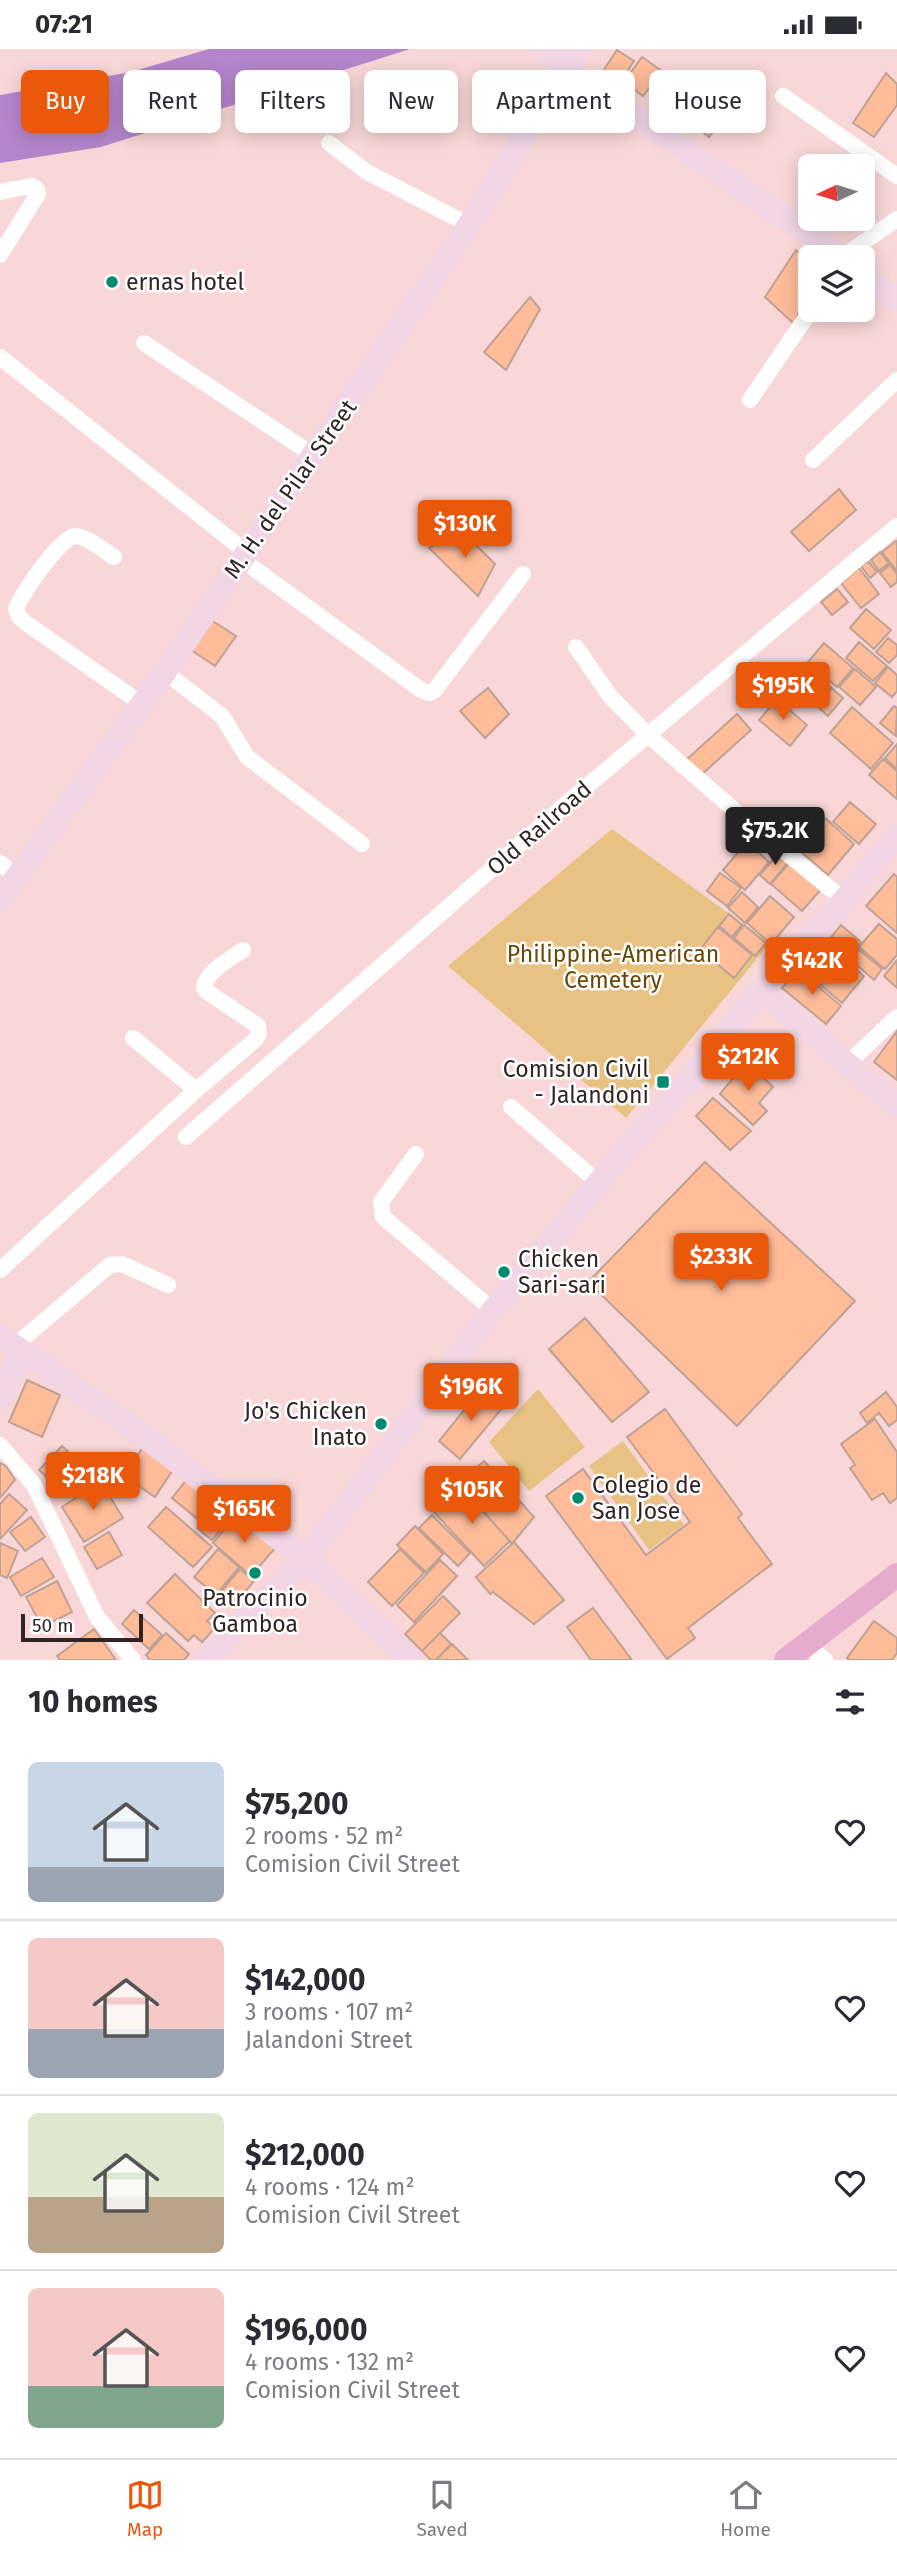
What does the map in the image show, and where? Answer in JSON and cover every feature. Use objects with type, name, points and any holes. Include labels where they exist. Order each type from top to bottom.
[{"type":"main road","points":[[795,1653],[897,1575]]},
{"type":"street","points":[[543,49],[566,69],[824,245]]},
{"type":"street","name":"M. H. del Pilar Street","points":[[0,900],[9,870],[165,672],[469,225],[580,49]]},
{"type":"street","points":[[783,96],[897,176]]},
{"type":"street","points":[[328,143],[367,172],[469,225]]},
{"type":"street","points":[[0,192],[32,186],[37,189],[38,194],[0,255]]},
{"type":"street","points":[[859,245],[897,219]]},
{"type":"street","points":[[875,283],[897,300]]},
{"type":"street","points":[[750,400],[803,322]]},
{"type":"street","points":[[144,343],[313,455]]},
{"type":"street","points":[[1,361],[243,555],[421,690],[429,693],[435,691],[523,574]]},
{"type":"street","points":[[813,460],[897,380]]},
{"type":"street","name":"Old Railroad","points":[[186,1137],[648,735],[897,526]]},
{"type":"street","points":[[114,557],[83,539],[75,536],[70,538],[52,554],[16,609],[19,617],[26,623],[142,704]]},
{"type":"street","points":[[576,647],[611,696],[648,735],[844,900]]},
{"type":"street","points":[[165,672],[222,716],[247,757],[362,844]]},
{"type":"street","points":[[206,1660],[306,1559],[494,1310],[639,1135],[674,1098],[761,990],[844,900],[897,835]]},
{"type":"street","points":[[0,1269],[196,1090],[255,1040],[259,1034],[258,1026],[204,987],[205,980],[212,973],[243,950]]},
{"type":"street","points":[[761,990],[897,1106]]},
{"type":"street","points":[[847,1064],[897,1017]]},
{"type":"street","points":[[133,1038],[196,1090]]},
{"type":"street","points":[[512,1107],[600,1184]]},
{"type":"street","points":[[416,1154],[381,1202],[383,1217],[494,1310]]},
{"type":"street","points":[[0,1399],[11,1345],[110,1265],[122,1265],[168,1285]]},
{"type":"street","points":[[11,1345],[122,1420],[306,1559],[411,1660]]},
{"type":"street","points":[[0,1445],[34,1485],[97,1617],[133,1660]]},
{"type":"street","points":[[795,1653],[825,1660]]},
{"type":"green space","name":"Philippine-American Cemetery","points":[[612,829],[770,943],[626,1118],[448,966]]},
{"type":"green space","points":[[538,1389],[585,1447],[529,1491],[489,1442]]},
{"type":"green space","points":[[623,1441],[684,1525],[649,1550],[589,1466]]},
{"type":"shaded area","points":[[209,49],[410,49],[344,70],[235,70],[235,105],[221,109],[221,70],[138,70]]},
{"type":"shaded area","points":[[123,73],[123,133],[145,133],[101,147],[0,163],[0,95],[21,91],[21,133],[109,133],[109,76]]},
{"type":"building","points":[[617,50],[634,61],[628,70],[604,70]]},
{"type":"building","points":[[642,57],[661,70],[649,70],[649,88],[643,96],[635,90],[635,70],[633,70]]},
{"type":"building","points":[[886,73],[897,84],[897,105],[874,137],[853,123]]},
{"type":"building","points":[[796,250],[798,314],[795,325],[765,297]]},
{"type":"building","points":[[530,297],[540,309],[506,370],[484,352]]},
{"type":"building","points":[[839,489],[856,510],[809,551],[791,532]]},
{"type":"building","points":[[460,529],[495,564],[478,596],[429,548]]},
{"type":"building","points":[[897,542],[897,571],[882,552]]},
{"type":"building","points":[[880,552],[889,563],[879,571],[871,560]]},
{"type":"building","points":[[868,561],[877,572],[870,578],[861,566]]},
{"type":"building","points":[[890,565],[897,574],[897,582],[891,587],[880,573]]},
{"type":"building","points":[[859,568],[879,594],[861,608],[841,583]]},
{"type":"building","points":[[837,589],[848,602],[832,615],[821,602]]},
{"type":"building","points":[[866,609],[891,630],[874,649],[850,628]]},
{"type":"building","points":[[211,620],[236,636],[215,666],[191,650]]},
{"type":"building","points":[[888,638],[897,645],[897,655],[889,663],[876,652]]},
{"type":"building","points":[[859,642],[887,666],[873,681],[846,658]]},
{"type":"building","points":[[824,643],[853,668],[837,687],[808,662]]},
{"type":"building","points":[[804,663],[831,687],[817,704],[790,680]]},
{"type":"building","points":[[888,667],[897,675],[897,691],[892,697],[875,683]]},
{"type":"building","points":[[855,669],[876,687],[860,705],[839,687]]},
{"type":"building","points":[[488,688],[509,714],[485,738],[460,711]]},
{"type":"building","points":[[832,688],[843,698],[828,716],[817,706]]},
{"type":"building","points":[[777,699],[807,725],[790,746],[759,720]]},
{"type":"building","points":[[894,706],[897,708],[896,736],[880,723]]},
{"type":"building","points":[[852,707],[893,743],[871,769],[830,733]]},
{"type":"building","points":[[737,714],[751,730],[700,776],[686,760]]},
{"type":"building","points":[[897,744],[897,769],[885,758]]},
{"type":"building","points":[[883,759],[897,771],[897,799],[869,775]]},
{"type":"building","points":[[850,802],[876,824],[859,844],[833,822]]},
{"type":"building","points":[[825,818],[854,844],[828,875],[798,849]]},
{"type":"building","points":[[747,842],[769,862],[745,890],[723,870]]},
{"type":"building","points":[[780,851],[790,860],[770,884],[760,875]]},
{"type":"building","points":[[792,860],[823,887],[802,911],[771,884]]},
{"type":"building","points":[[720,873],[741,888],[727,906],[707,891]]},
{"type":"building","points":[[894,874],[897,877],[897,933],[866,906]]},
{"type":"building","points":[[742,892],[758,907],[745,923],[728,908]]},
{"type":"building","points":[[770,896],[794,917],[771,944],[747,923]]},
{"type":"building","points":[[729,914],[742,925],[732,937],[719,926]]},
{"type":"building","points":[[879,924],[897,939],[897,955],[885,969],[859,947]]},
{"type":"building","points":[[744,925],[766,943],[755,956],[734,938]]},
{"type":"building","points":[[841,925],[861,942],[848,957],[829,940]]},
{"type":"building","points":[[718,927],[752,955],[734,978],[700,950]]},
{"type":"building","points":[[827,944],[864,976],[842,1003],[804,971]]},
{"type":"building","points":[[858,949],[882,969],[874,980],[850,959]]},
{"type":"building","points":[[897,960],[897,988],[884,976]]},
{"type":"building","points":[[798,969],[841,1006],[826,1024],[782,988]]},
{"type":"building","points":[[897,1031],[897,1080],[874,1062]]},
{"type":"building","points":[[747,1061],[773,1087],[759,1103],[767,1111],[753,1125],[720,1094]]},
{"type":"building","points":[[713,1098],[751,1131],[730,1150],[696,1116]]},
{"type":"building","points":[[705,1162],[855,1301],[737,1426],[588,1282]]},
{"type":"building","points":[[585,1318],[649,1392],[612,1422],[549,1349]]},
{"type":"building","points":[[27,1380],[60,1395],[42,1437],[9,1422]]},
{"type":"building","points":[[482,1388],[504,1406],[460,1459],[439,1441]]},
{"type":"building","points":[[886,1392],[897,1407],[897,1420],[889,1426],[879,1413],[867,1423],[860,1413]]},
{"type":"building","points":[[665,1409],[742,1514],[738,1518],[772,1564],[688,1628],[695,1638],[667,1659],[546,1496],[583,1469],[646,1555],[690,1522],[627,1437]]},
{"type":"building","points":[[875,1419],[897,1452],[897,1498],[890,1503],[883,1493],[872,1500],[850,1468],[855,1465],[841,1444]]},
{"type":"building","points":[[145,1444],[176,1465],[155,1497],[124,1476]]},
{"type":"building","points":[[62,1446],[82,1465],[70,1478],[78,1485],[67,1496],[39,1470]]},
{"type":"building","points":[[484,1461],[534,1517],[512,1544],[459,1483]]},
{"type":"building","points":[[0,1463],[6,1466],[15,1480],[0,1498]]},
{"type":"building","points":[[188,1478],[217,1501],[200,1521],[172,1498]]},
{"type":"building","points":[[101,1482],[123,1518],[84,1542],[62,1507]]},
{"type":"building","points":[[460,1487],[510,1541],[484,1566],[433,1511]]},
{"type":"building","points":[[9,1494],[27,1510],[0,1539],[0,1504]]},
{"type":"building","points":[[221,1500],[236,1512],[212,1540],[197,1528]]},
{"type":"building","points":[[166,1507],[212,1547],[193,1567],[148,1527]]},
{"type":"building","points":[[237,1514],[276,1547],[251,1576],[213,1543]]},
{"type":"building","points":[[432,1515],[470,1553],[458,1566],[419,1528]]},
{"type":"building","points":[[31,1517],[45,1537],[25,1551],[10,1532]]},
{"type":"building","points":[[415,1526],[443,1554],[426,1572],[397,1545]]},
{"type":"building","points":[[109,1532],[122,1555],[97,1569],[84,1547]]},
{"type":"building","points":[[514,1542],[564,1600],[534,1624],[493,1592],[490,1594],[476,1577]]},
{"type":"building","points":[[0,1543],[18,1551],[7,1578],[0,1575]]},
{"type":"building","points":[[218,1549],[239,1567],[216,1595],[194,1577]]},
{"type":"building","points":[[400,1549],[424,1573],[392,1606],[368,1582]]},
{"type":"building","points":[[42,1558],[54,1577],[21,1596],[10,1577]]},
{"type":"building","points":[[440,1560],[457,1576],[414,1622],[397,1605]]},
{"type":"building","points":[[240,1569],[254,1581],[232,1607],[218,1595]]},
{"type":"building","points":[[175,1574],[215,1613],[207,1621],[215,1628],[202,1642],[194,1635],[188,1641],[147,1603]]},
{"type":"building","points":[[57,1581],[72,1612],[42,1627],[26,1597]]},
{"type":"building","points":[[443,1596],[460,1613],[422,1651],[405,1634]]},
{"type":"building","points":[[593,1608],[632,1660],[591,1660],[567,1627]]},
{"type":"building","points":[[134,1610],[162,1635],[149,1649],[122,1624]]},
{"type":"building","points":[[874,1621],[897,1638],[897,1653],[892,1660],[849,1660],[847,1658]]},
{"type":"building","points":[[94,1629],[116,1660],[60,1660],[57,1656]]},
{"type":"building","points":[[166,1633],[189,1654],[184,1660],[150,1660],[146,1655]]},
{"type":"building","points":[[440,1633],[451,1644],[436,1660],[431,1660],[422,1651]]},
{"type":"building","points":[[452,1644],[468,1660],[436,1660]]},
{"type":"place","name":"ernas hotel","points":[[112,282]]},
{"type":"place","name":"Comision Civil - Jalandoni","points":[[663,1082]]},
{"type":"place","name":"Chicken Sari-sari","points":[[504,1272]]},
{"type":"place","name":"Jo's Chicken Inato","points":[[381,1424]]},
{"type":"place","name":"Colegio de San Jose","points":[[578,1498]]},
{"type":"place","name":"Patrocinio Gamboa","points":[[255,1573]]}]
